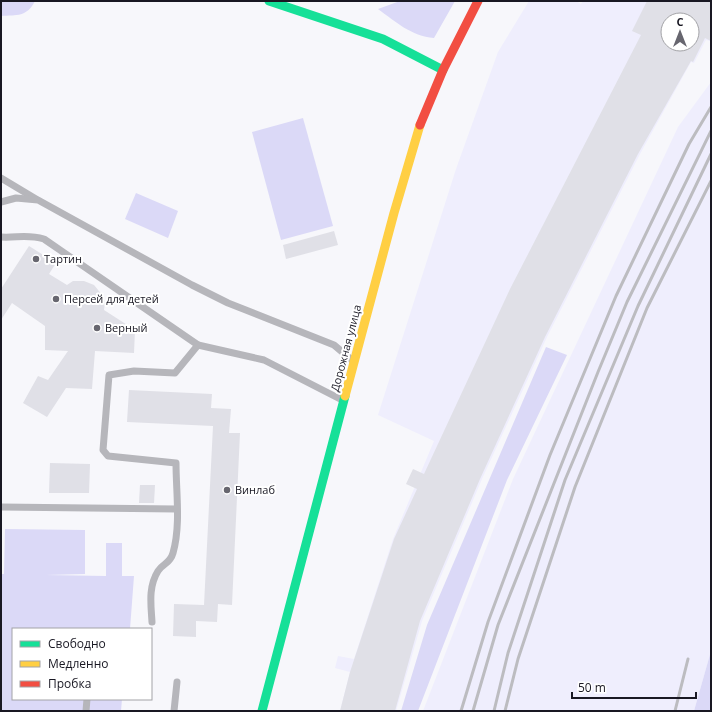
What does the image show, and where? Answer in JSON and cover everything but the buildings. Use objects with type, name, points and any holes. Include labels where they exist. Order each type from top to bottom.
[{"type":"main road","points":[[269,1],[324,18],[383,39],[443,70]]},
{"type":"main road","name":"Дорожная улица","points":[[262,711],[394,213],[423,116],[443,70],[478,1]]},
{"type":"lane","points":[[1,178],[38,200],[228,303],[334,345],[355,362]]},
{"type":"lane","points":[[1,202],[16,198],[38,200]]},
{"type":"lane","points":[[1,237],[29,235],[44,239],[198,345],[264,360],[344,401]]},
{"type":"lane","points":[[152,622],[150,601],[152,583],[159,570],[169,562],[173,552],[176,509],[176,463],[108,456],[103,450],[109,375],[134,371],[175,373],[198,345]]},
{"type":"lane","points":[[1,507],[176,509]]},
{"type":"lane","points":[[174,711],[177,682]]},
{"type":"lane","points":[[86,711],[87,700]]},
{"type":"shaded area","points":[[1,1],[35,1],[25,13],[1,16]]},
{"type":"shaded area","points":[[400,1],[455,1],[434,38],[426,37],[411,31],[378,9]]},
{"type":"shaded area","points":[[529,1],[576,1],[581,4],[583,1],[711,1],[711,39],[710,41],[706,40],[700,52],[700,12],[660,12],[660,52],[700,52],[694,63],[691,62],[640,154],[547,337],[482,479],[422,621],[396,711],[340,711],[350,672],[335,668],[338,656],[354,659],[393,539],[434,441],[378,415],[456,169],[498,52]]},
{"type":"shaded area","points":[[711,82],[711,651],[694,711],[423,711],[513,479],[678,127]]},
{"type":"shaded area","points":[[303,118],[333,226],[281,240],[252,132]]},
{"type":"shaded area","points":[[136,193],[178,211],[168,238],[125,219]]},
{"type":"shaded area","points":[[546,347],[567,355],[507,480],[418,711],[401,711],[427,625]]},
{"type":"shaded area","points":[[5,529],[85,530],[85,574],[46,575],[106,576],[106,543],[122,543],[122,576],[134,576],[130,628],[12,628],[12,700],[122,700],[121,711],[1,711],[1,574],[4,574]]},
{"type":"shaded area","points":[[711,651],[711,711],[694,711]]},
{"type":"railway","points":[[461,711],[488,622],[550,455],[616,296],[689,144],[711,107]]},
{"type":"railway","points":[[473,711],[498,625],[598,372],[627,302],[711,131]]},
{"type":"railway","points":[[494,711],[508,653],[565,480],[638,306],[711,154]]},
{"type":"railway","points":[[505,711],[518,659],[575,487],[647,308],[711,181]]},
{"type":"railway","points":[[675,711],[688,659]]},
{"type":"traffic: fast","points":[[269,1],[383,39],[443,70]]},
{"type":"traffic: fast","points":[[262,711],[345,396]]},
{"type":"traffic: slow","points":[[345,396],[394,213],[420,125]]},
{"type":"traffic: jam","points":[[420,125],[443,70],[478,1]]},
{"type":"place","name":"Тартин","points":[[36,259]]},
{"type":"place","name":"Персей для детей","points":[[56,299]]},
{"type":"place","name":"Верный","points":[[97,328]]},
{"type":"place","name":"Винлаб","points":[[227,490]]}]
